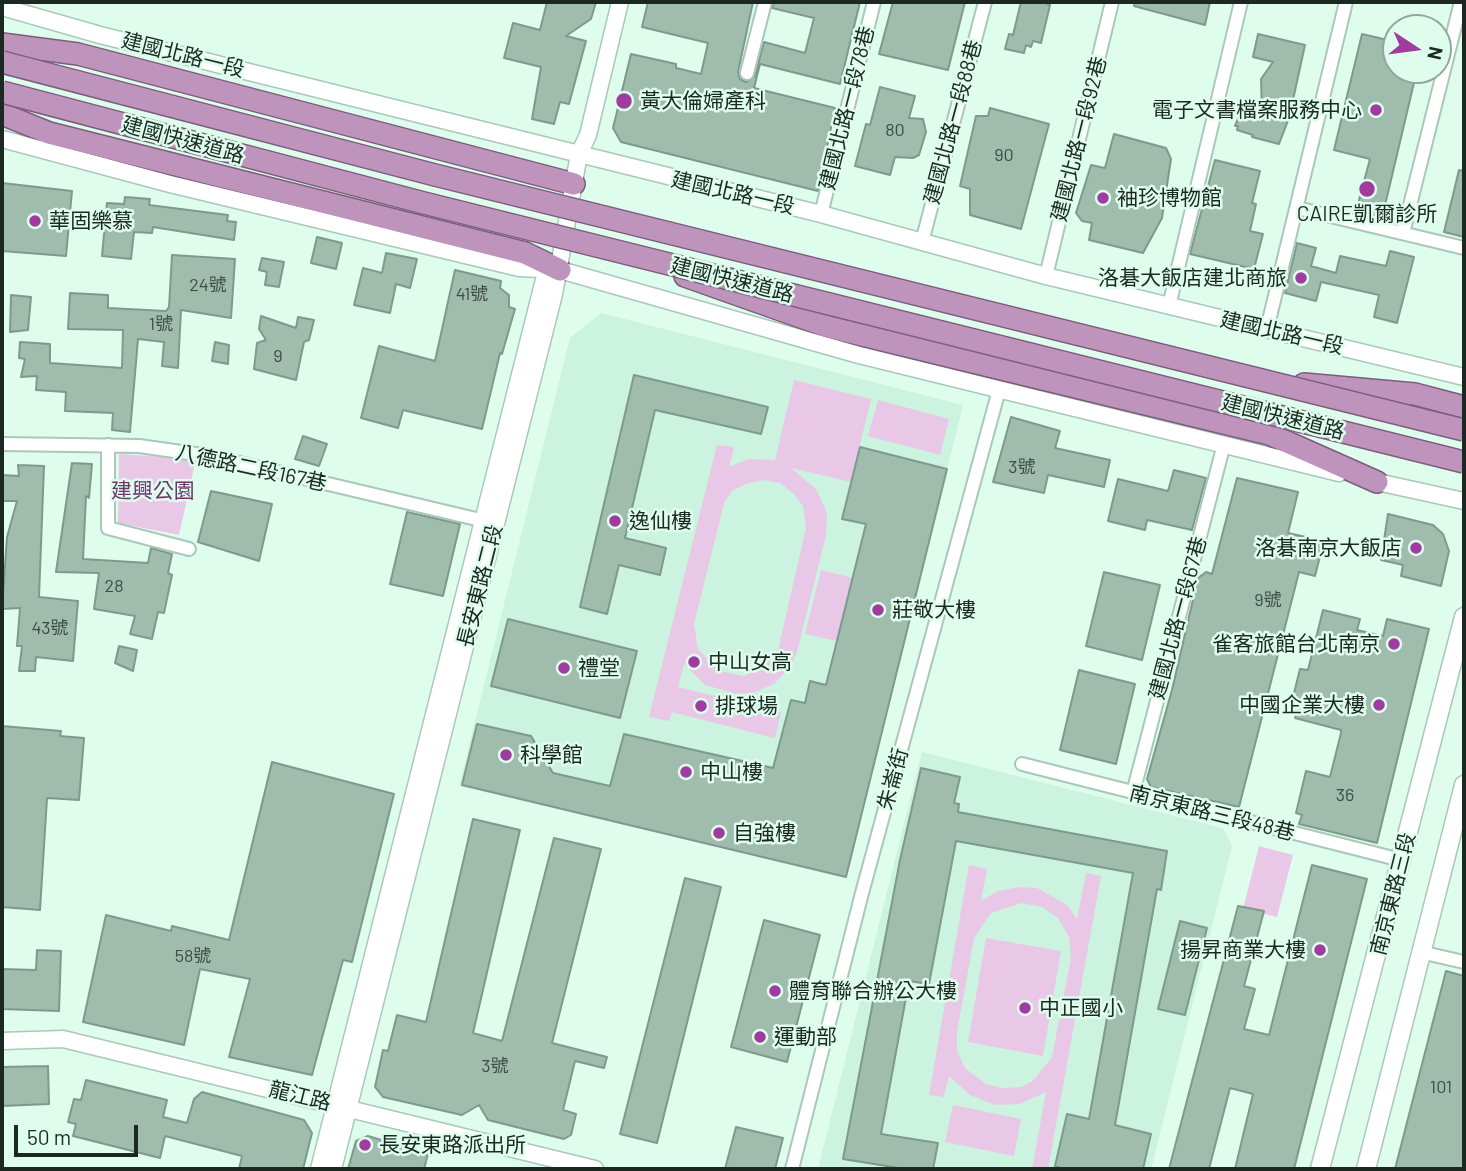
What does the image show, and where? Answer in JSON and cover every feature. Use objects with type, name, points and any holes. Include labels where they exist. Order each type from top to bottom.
[{"type":"highway","points":[[2,44],[78,54],[574,184]]},
{"type":"highway","name":"建國快速道路","points":[[2,62],[435,175],[1464,430]]},
{"type":"highway","name":"建國快速道路","points":[[2,92],[607,249],[1464,462]]},
{"type":"highway","points":[[2,114],[49,133],[525,253],[551,268]]},
{"type":"highway","points":[[607,249],[830,327],[1269,434],[1377,482]]},
{"type":"highway","points":[[1270,381],[1415,394],[1464,407]]},
{"type":"main road","name":"南京東路三段","points":[[1320,1169],[1464,617]]},
{"type":"main road","name":"南京東路三段","points":[[1366,1169],[1464,785]]},
{"type":"street","name":"長安東路二段","points":[[333,1169],[342,1107],[574,184],[579,154],[587,135],[620,2]]},
{"type":"street","points":[[747,73],[765,2]]},
{"type":"street","name":"建國北路一段78巷","points":[[821,214],[874,2]]},
{"type":"street","name":"建國北路一段88巷","points":[[922,242],[985,2]]},
{"type":"street","name":"建國北路一段92巷","points":[[1046,276],[1112,2]]},
{"type":"street","points":[[1169,306],[1241,2]]},
{"type":"street","points":[[1267,329],[1346,2]]},
{"type":"street","points":[[1403,233],[1461,2]]},
{"type":"street","name":"建國北路一段","points":[[2,7],[821,214],[1046,276],[1464,377]]},
{"type":"street","points":[[2,139],[519,268],[551,268],[859,355],[1464,501]]},
{"type":"street","points":[[1297,208],[1464,248]]},
{"type":"street","name":"朱崙街","points":[[792,1169],[889,793],[999,390]]},
{"type":"street","name":"八德路二段167巷","points":[[2,444],[108,445],[210,456],[489,523]]},
{"type":"street","name":"建國北路一段67巷","points":[[1133,793],[1224,444]]},
{"type":"street","points":[[108,445],[108,528],[189,549]]},
{"type":"street","name":"南京東路三段48巷","points":[[1023,764],[1401,860]]},
{"type":"street","points":[[1420,952],[1464,962]]},
{"type":"street","name":"龍江路","points":[[2,1041],[63,1039],[596,1169]]},
{"type":"street","name":"長安東路二段","points":[[318,1169],[342,1107]]},
{"type":"shaded area","name":"中山女高","points":[[601,313],[963,405],[846,877],[459,786],[570,338]]},
{"type":"shaded area","name":"中正國小","points":[[922,752],[1222,828],[1227,835],[1232,846],[1151,1169],[818,1169]]},
{"type":"green space","points":[[794,380],[871,399],[851,482],[791,468],[816,489],[827,513],[826,535],[797,652],[791,666],[774,684],[755,692],[737,694],[705,685],[684,664],[678,687],[781,712],[775,738],[672,712],[669,721],[649,717],[717,445],[734,447],[729,467],[748,459],[775,460]],"holes":[[[764,480],[780,483],[793,493],[803,506],[806,528],[778,650],[768,661],[745,676],[718,671],[698,649],[694,624],[724,503],[732,491],[748,483]]]},
{"type":"green space","points":[[878,400],[949,419],[940,455],[868,436]]},
{"type":"green space","name":"建興公園","points":[[119,454],[196,459],[179,535],[118,523]]},
{"type":"green space","points":[[821,570],[853,578],[837,641],[805,634]]},
{"type":"green space","points":[[1259,846],[1293,855],[1277,917],[1243,909]]},
{"type":"green space","points":[[969,865],[987,869],[981,901],[998,891],[1021,887],[1037,888],[1067,905],[1077,919],[1086,873],[1101,876],[1048,1169],[1032,1169],[1046,1092],[1020,1104],[995,1105],[970,1095],[949,1076],[944,1097],[929,1095]],"holes":[[[1021,903],[1042,907],[1058,918],[1069,937],[1071,958],[1052,1057],[1033,1081],[1021,1087],[1001,1088],[986,1084],[965,1068],[957,1050],[957,1032],[974,938],[991,913]]]},
{"type":"green space","points":[[986,938],[1061,951],[1043,1056],[968,1042]]},
{"type":"green space","points":[[953,1105],[1021,1119],[1014,1156],[945,1142]]},
{"type":"building","points":[[547,2],[596,2],[591,19],[566,36],[586,41],[569,104],[560,102],[554,124],[532,119],[541,67],[504,58],[513,23],[540,30]]},
{"type":"building","points":[[648,2],[753,2],[738,72],[740,79],[746,82],[755,76],[764,42],[805,53],[814,18],[772,8],[774,2],[860,2],[840,84],[760,64],[754,88],[835,108],[818,191],[621,142],[613,128],[631,54],[676,64],[676,68],[701,74],[708,43],[642,27]]},
{"type":"building","points":[[893,2],[965,2],[948,70],[879,54]]},
{"type":"building","points":[[1021,2],[1043,2],[1050,5],[1041,43],[1033,41],[1031,47],[1026,45],[1024,53],[1005,49],[1009,34],[1013,35]]},
{"type":"building","points":[[1135,2],[1210,2],[1205,25],[1134,6]]},
{"type":"building","points":[[1258,34],[1305,45],[1289,118],[1279,144],[1252,137],[1253,135],[1237,130],[1238,126],[1235,126],[1243,107],[1262,112],[1261,79],[1273,62],[1253,57]]},
{"type":"building","name":"電子文書檔案服務中心","points":[[1362,34],[1382,39],[1382,84],[1414,84],[1382,218],[1365,214],[1367,207],[1358,204],[1370,159],[1334,150]]},
{"type":"building","points":[[880,87],[915,96],[909,118],[923,119],[926,132],[919,155],[913,158],[895,157],[890,175],[855,166],[866,124],[870,125]]},
{"type":"building","points":[[990,108],[1049,124],[1021,229],[970,215],[970,189],[960,186],[976,116],[988,116]]},
{"type":"building","points":[[1114,134],[1166,148],[1171,159],[1162,218],[1143,253],[1089,240],[1092,223],[1082,221],[1076,213],[1091,165],[1105,168]]},
{"type":"building","points":[[1215,160],[1260,171],[1252,203],[1256,204],[1250,231],[1263,234],[1254,269],[1190,254]]},
{"type":"building","points":[[1459,170],[1464,171],[1464,237],[1444,232]]},
{"type":"building","name":"華固樂慕","points":[[2,183],[72,191],[66,256],[2,251]]},
{"type":"building","points":[[125,197],[150,199],[149,205],[228,215],[227,221],[236,222],[234,240],[153,227],[152,233],[134,232],[131,259],[102,256],[107,203],[124,204]]},
{"type":"building","points":[[317,237],[342,243],[336,269],[311,263]]},
{"type":"building","points":[[1297,243],[1316,248],[1311,266],[1336,273],[1340,256],[1386,266],[1390,251],[1414,257],[1397,323],[1374,317],[1379,295],[1321,282],[1316,301],[1285,293]]},
{"type":"building","points":[[386,253],[417,259],[410,288],[396,284],[390,313],[354,305],[363,268],[382,273]]},
{"type":"building","points":[[172,255],[235,259],[231,318],[181,310],[178,368],[162,366],[164,342],[138,339],[130,432],[112,430],[113,413],[65,411],[66,392],[36,390],[37,376],[21,377],[25,359],[19,358],[20,342],[50,344],[50,363],[122,368],[123,330],[68,329],[70,293],[108,295],[108,308],[166,311],[169,307]]},
{"type":"building","points":[[262,258],[284,262],[279,287],[265,285],[267,272],[259,270]]},
{"type":"building","points":[[455,270],[501,281],[500,288],[509,295],[509,307],[515,309],[502,354],[500,353],[482,429],[403,410],[398,428],[361,418],[379,346],[435,361]]},
{"type":"building","points":[[11,295],[31,297],[28,330],[10,332]]},
{"type":"building","points":[[261,316],[296,328],[298,317],[314,320],[309,340],[304,342],[296,380],[254,369],[257,343],[266,340],[259,329]]},
{"type":"building","points":[[215,342],[229,345],[228,364],[212,361]]},
{"type":"building","name":"逸仙樓","points":[[634,375],[768,407],[761,434],[655,410],[625,538],[666,548],[660,575],[619,565],[607,614],[580,607]]},
{"type":"building","points":[[1011,417],[1060,431],[1055,448],[1110,460],[1104,487],[1048,475],[1044,493],[993,482]]},
{"type":"building","points":[[303,436],[327,444],[319,466],[295,459]]},
{"type":"building","points":[[860,447],[947,469],[846,877],[462,785],[477,724],[531,736],[553,773],[610,786],[624,734],[773,768],[791,700],[805,703],[810,681],[826,685],[866,524],[842,519]]},
{"type":"building","points":[[72,463],[92,464],[89,498],[86,496],[83,559],[148,563],[151,548],[172,554],[168,573],[172,575],[164,613],[158,612],[152,639],[130,634],[135,616],[94,609],[99,573],[56,572]]},
{"type":"building","points":[[18,465],[44,466],[39,597],[78,601],[73,661],[36,657],[35,671],[19,671],[22,646],[17,646],[20,608],[2,609],[7,537],[17,501],[2,501],[2,475],[19,476]]},
{"type":"building","points":[[1174,470],[1206,478],[1192,530],[1147,520],[1145,530],[1108,521],[1118,479],[1168,491]]},
{"type":"building","points":[[1237,478],[1298,492],[1288,533],[1324,541],[1315,576],[1299,572],[1239,807],[1151,787],[1147,779],[1172,690],[1198,578],[1206,572],[1212,574]]},
{"type":"building","points":[[211,491],[272,504],[259,561],[198,542]]},
{"type":"building","points":[[407,512],[460,524],[443,596],[390,584]]},
{"type":"building","name":"洛碁南京大飯店","points":[[1388,514],[1433,525],[1443,534],[1449,551],[1441,586],[1401,576],[1403,565],[1381,560]]},
{"type":"building","points":[[1104,572],[1160,585],[1142,660],[1086,646]]},
{"type":"building","points":[[1323,610],[1360,619],[1357,630],[1383,636],[1387,619],[1429,629],[1377,843],[1299,824],[1302,815],[1296,813],[1306,771],[1330,777],[1341,733],[1341,730],[1295,718],[1297,711],[1290,709],[1300,669],[1308,670]]},
{"type":"building","name":"禮堂","points":[[508,619],[637,651],[620,718],[491,686]]},
{"type":"building","points":[[119,646],[137,650],[133,671],[115,663]]},
{"type":"building","points":[[1079,670],[1135,684],[1116,764],[1060,750]]},
{"type":"building","points":[[2,726],[61,731],[60,736],[84,738],[79,800],[47,798],[40,910],[2,907]]},
{"type":"building","points":[[272,762],[394,794],[352,962],[343,960],[312,1075],[229,1057],[250,979],[200,969],[184,1045],[83,1022],[106,915],[171,931],[172,926],[229,940]]},
{"type":"building","points":[[921,768],[960,777],[954,803],[959,804],[958,812],[1167,851],[1161,890],[1157,889],[1115,1125],[1151,1134],[1143,1169],[1061,1169],[1055,1166],[1067,1114],[1089,1119],[1133,873],[956,841],[929,984],[909,981],[881,1134],[938,1143],[933,1169],[905,1169],[843,1159],[900,860]]},
{"type":"building","points":[[473,819],[520,830],[473,1033],[502,1041],[554,838],[601,849],[552,1043],[607,1057],[604,1068],[575,1061],[563,1110],[576,1114],[571,1135],[564,1139],[488,1120],[479,1105],[462,1115],[383,1097],[375,1087],[383,1050],[388,1051],[397,1015],[426,1022]]},
{"type":"building","points":[[1312,865],[1367,879],[1294,1169],[1235,1169],[1253,1094],[1230,1088],[1209,1169],[1169,1169],[1238,906],[1264,911],[1244,986],[1255,989],[1244,1029],[1269,1035]]},
{"type":"building","points":[[685,878],[721,887],[657,1143],[620,1134]]},
{"type":"building","name":"體育聯合辦公大樓","points":[[764,920],[820,935],[787,1062],[731,1047]]},
{"type":"building","points":[[1180,921],[1207,928],[1185,1015],[1158,1009]]},
{"type":"building","points":[[37,950],[61,951],[59,1011],[2,1009],[2,969],[36,970]]},
{"type":"building","points":[[1446,971],[1464,976],[1464,1169],[1395,1169]]},
{"type":"building","points":[[48,1066],[49,1104],[2,1106],[2,1067]]},
{"type":"building","points":[[86,1080],[167,1100],[163,1117],[187,1123],[194,1099],[202,1092],[304,1120],[312,1133],[303,1169],[239,1169],[242,1156],[165,1136],[160,1158],[73,1136],[76,1124],[68,1122],[74,1099],[81,1100]]},
{"type":"building","points":[[736,1127],[783,1138],[775,1169],[725,1169]]},
{"type":"building","points":[[368,1136],[428,1154],[424,1169],[348,1169],[356,1141]]},
{"type":"place","name":"黃大倫婦產科","points":[[624,101]]},
{"type":"place","name":"電子文書檔案服務中心","points":[[1376,110]]},
{"type":"place","name":"CAIRE凱爾診所","points":[[1367,189]]},
{"type":"place","name":"袖珍博物館","points":[[1103,198]]},
{"type":"place","name":"華固樂慕","points":[[35,221]]},
{"type":"place","name":"洛碁大飯店建北商旅","points":[[1301,278]]},
{"type":"place","name":"逸仙樓","points":[[615,521]]},
{"type":"place","name":"洛碁南京大飯店","points":[[1416,548]]},
{"type":"place","name":"莊敬大樓","points":[[878,610]]},
{"type":"place","name":"雀客旅館台北南京","points":[[1394,644]]},
{"type":"place","name":"中山女高","points":[[694,662]]},
{"type":"place","name":"禮堂","points":[[564,668]]},
{"type":"place","name":"中國企業大樓","points":[[1379,705]]},
{"type":"place","name":"排球場","points":[[701,706]]},
{"type":"place","name":"科學館","points":[[506,755]]},
{"type":"place","name":"中山樓","points":[[686,772]]},
{"type":"place","name":"自強樓","points":[[719,833]]},
{"type":"place","name":"揚昇商業大樓","points":[[1320,950]]},
{"type":"place","name":"體育聯合辦公大樓","points":[[775,991]]},
{"type":"place","name":"中正國小","points":[[1025,1008]]},
{"type":"place","name":"運動部","points":[[760,1037]]},
{"type":"place","name":"長安東路派出所","points":[[365,1145]]}]
